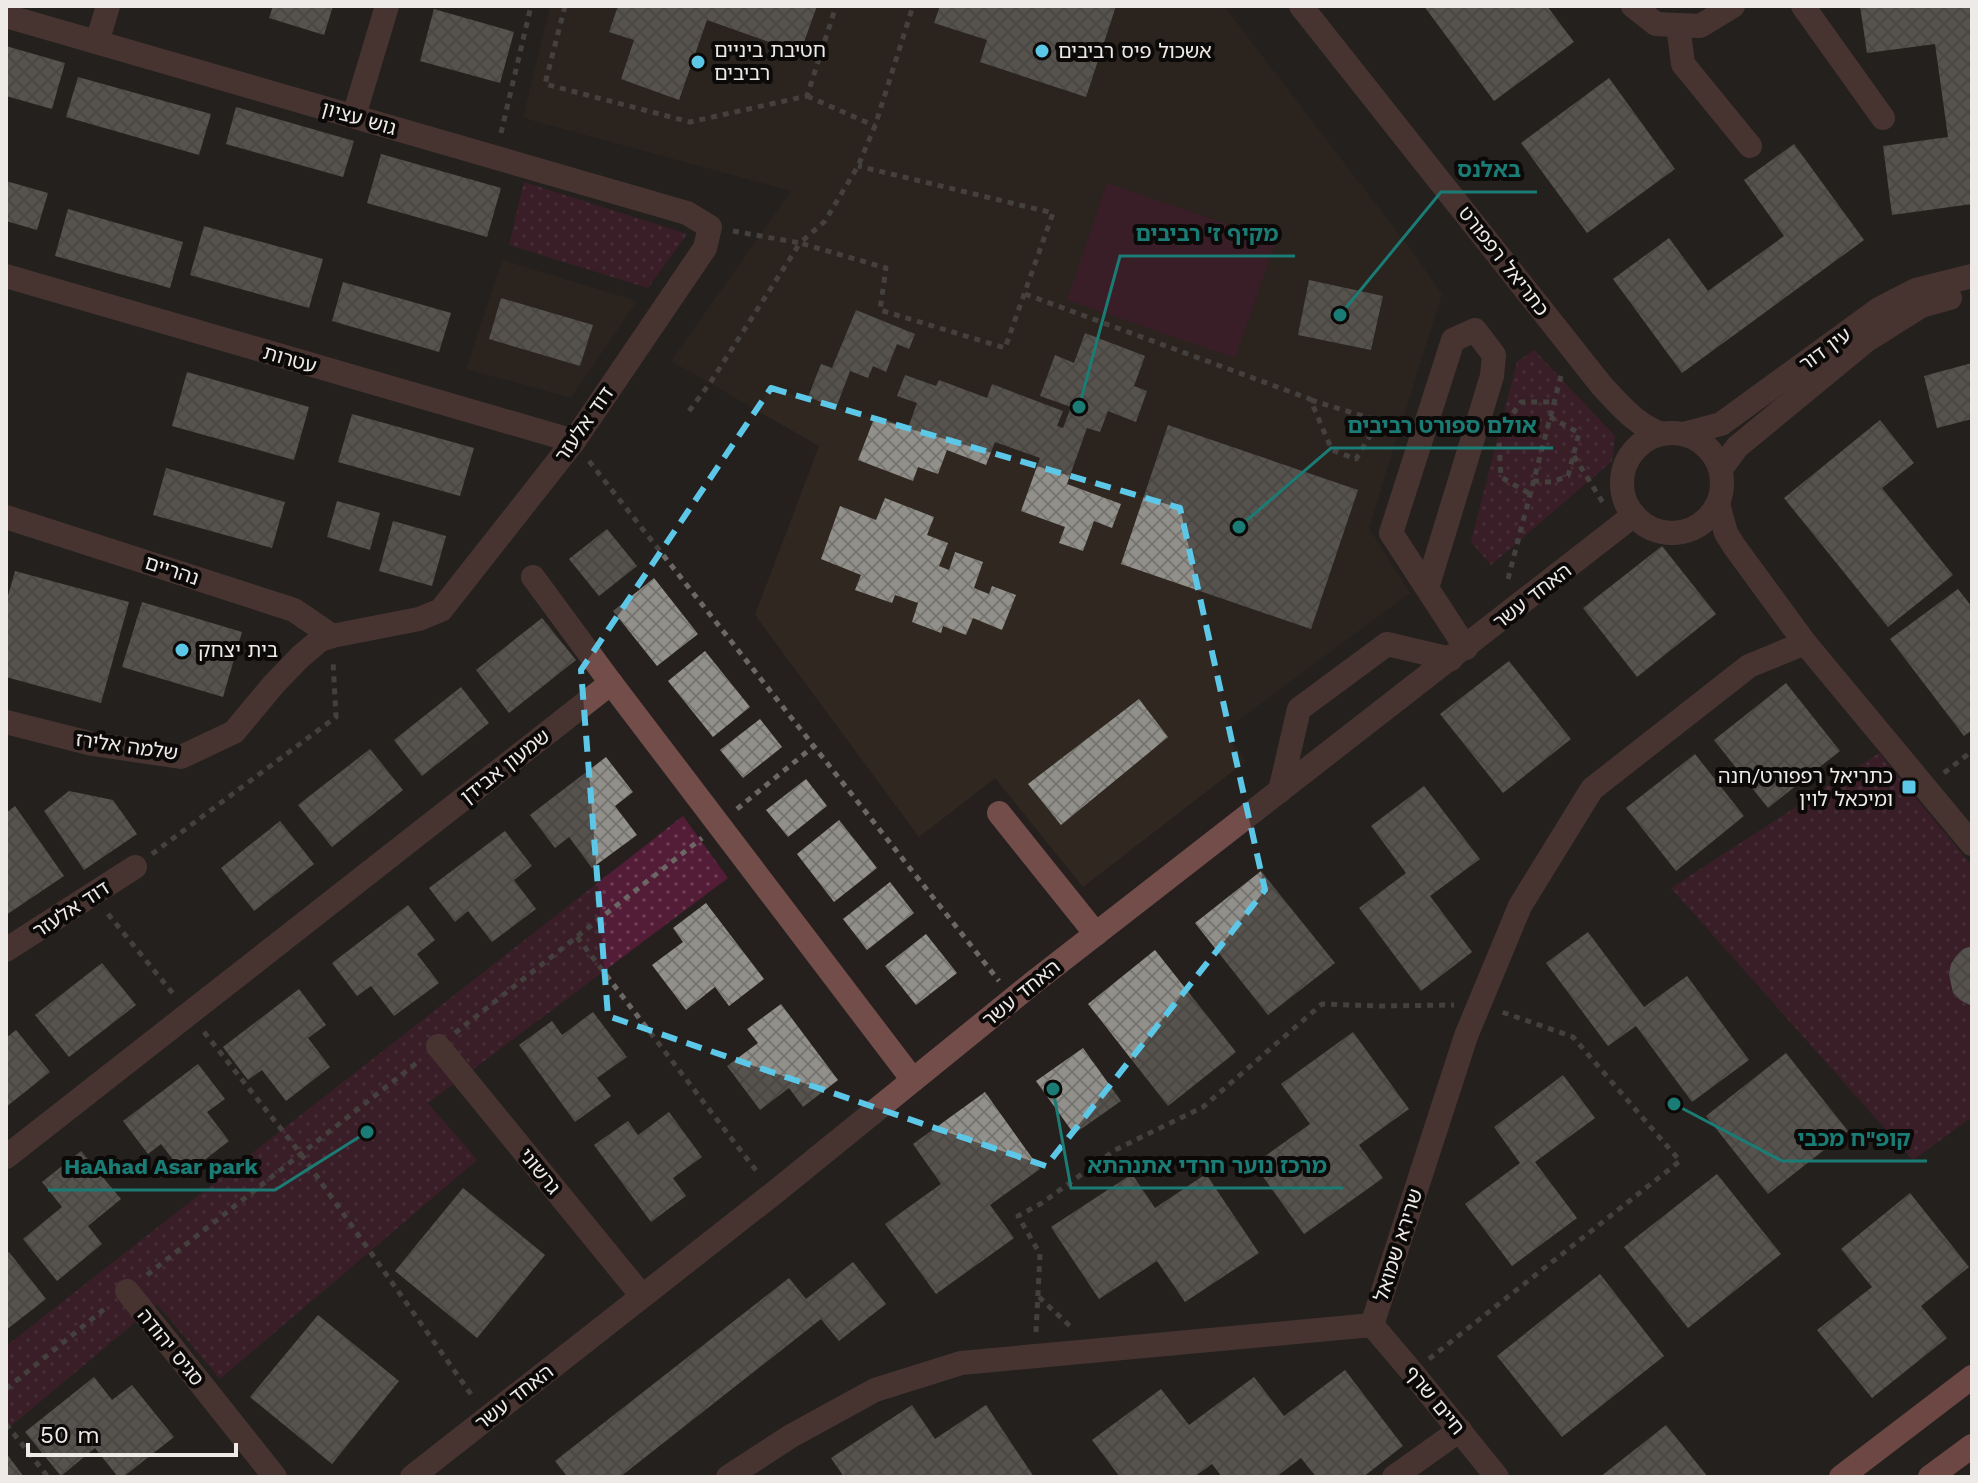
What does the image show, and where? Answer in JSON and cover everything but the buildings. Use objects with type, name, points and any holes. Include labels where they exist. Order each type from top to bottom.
[{"type":"main road","points":[[1841,1477],[1972,1377]]},
{"type":"main road","points":[[1930,1477],[1972,1446]]},
{"type":"street","points":[[97,42],[108,6]]},
{"type":"street","points":[[354,116],[387,6]]},
{"type":"street","name":"כתריאל רפפורט","points":[[1301,6],[1618,403],[1648,429],[1672,434]]},
{"type":"street","points":[[1633,6],[1656,24],[1700,26],[1733,6]]},
{"type":"street","points":[[1803,6],[1883,118]]},
{"type":"street","name":"גוש עציון","points":[[6,16],[687,213],[710,227]]},
{"type":"street","points":[[1678,25],[1683,64],[1750,146]]},
{"type":"street","name":"דוד אלעזר","points":[[441,610],[574,441],[705,248],[710,227]]},
{"type":"street","name":"עטרות","points":[[6,276],[574,441]]},
{"type":"street","name":"עין דור","points":[[1672,434],[1721,424],[1879,309],[1916,290],[1972,276]]},
{"type":"street","name":"עין דור","points":[[1721,469],[1737,447],[1867,340],[1921,306],[1972,293]]},
{"type":"street","points":[[1427,588],[1492,376],[1494,355],[1475,330],[1453,340],[1391,533],[1427,588],[1458,654]]},
{"type":"street","name":"כתריאל רפפורט","points":[[1618,403],[1629,425],[1634,451]]},
{"type":"street","points":[[1672,434],[1696,438],[1715,457],[1722,481],[1718,504],[1703,522],[1680,532],[1655,530],[1644,524],[1626,522],[1627,503],[1622,476],[1626,462],[1646,440],[1672,434]]},
{"type":"street","points":[[1718,504],[1726,533],[1805,643],[1972,844]]},
{"type":"street","name":"נהריים","points":[[6,517],[294,610],[332,636]]},
{"type":"street","name":"האחד עשר","points":[[412,1477],[774,1193],[1013,999],[1626,522]]},
{"type":"street","points":[[1693,528],[1716,540],[1756,576]]},
{"type":"street","points":[[533,577],[717,825],[913,1080]]},
{"type":"street","name":"שלמה אלירז","points":[[6,722],[93,744],[181,757],[234,732],[274,684],[320,640],[419,619],[441,610]]},
{"type":"street","name":"שרירא שמואל","points":[[728,1477],[791,1436],[875,1390],[961,1363],[1372,1325],[1479,1004],[1520,906],[1592,789],[1749,666],[1805,643]]},
{"type":"street","points":[[1280,791],[1299,709],[1387,644],[1458,654]]},
{"type":"street","name":"שמעון אבידן","points":[[6,1157],[611,683]]},
{"type":"street","points":[[999,813],[1096,934]]},
{"type":"street","name":"דוד אלעזר","points":[[6,950],[135,867]]},
{"type":"street","name":"גרשוני","points":[[438,1046],[642,1296]]},
{"type":"street","name":"סגיס יהודה","points":[[127,1291],[275,1477]]},
{"type":"street","name":"חיים שרף","points":[[1372,1325],[1497,1477]]},
{"type":"street","points":[[1394,1477],[1460,1430]]},
{"type":"path","points":[[496,157],[531,6]]},
{"type":"path","points":[[565,6],[545,84],[690,122],[807,96],[875,126]]},
{"type":"path","points":[[807,96],[836,6]]},
{"type":"path","points":[[689,411],[800,243],[825,221],[858,166],[875,126],[913,6]]},
{"type":"path","points":[[760,236],[800,243],[886,268],[880,310],[1005,348],[1053,213],[858,166]]},
{"type":"path","points":[[1025,294],[1399,430]]},
{"type":"path","points":[[1496,624],[1569,344]]},
{"type":"path","points":[[1310,399],[1332,450],[1356,459],[1379,421]]},
{"type":"path","points":[[1530,494],[1501,477],[1498,435],[1521,402],[1554,402]]},
{"type":"path","points":[[1533,481],[1552,482],[1568,476],[1574,456],[1579,433],[1550,417]]},
{"type":"path","points":[[574,441],[1013,999]]},
{"type":"path","points":[[1574,456],[1626,522]]},
{"type":"path","points":[[135,867],[336,717],[332,636]]},
{"type":"path","points":[[6,1389],[814,746]]},
{"type":"path","points":[[1924,788],[1972,751]]},
{"type":"path","points":[[93,894],[301,1154],[487,1418]]},
{"type":"path","points":[[577,937],[774,1193]]},
{"type":"path","points":[[1035,1356],[1040,1254],[1018,1216],[1042,1203],[1115,1150],[1203,1107],[1322,1004],[1479,1004],[1573,1037],[1680,1161],[1412,1372]]},
{"type":"path","points":[[1038,1296],[1096,1350]]},
{"type":"path","points":[[6,1424],[48,1477]]},
{"type":"highlighted area","points":[[771,388],[1180,508],[1265,890],[1046,1166],[608,1016],[581,670]]},
{"type":"shaded area","points":[[550,6],[1224,6],[1442,294],[1369,528],[1410,593],[1225,730],[1246,761],[1083,887],[995,778],[919,837],[755,615],[819,446],[671,361],[791,191],[523,118]]},
{"type":"shaded area","points":[[524,182],[687,234],[648,288],[509,245]]},
{"type":"shaded area","points":[[1107,183],[1276,241],[1235,358],[1067,300]]},
{"type":"shaded area","points":[[502,260],[637,301],[571,398],[466,369]]},
{"type":"shaded area","points":[[1534,350],[1615,436],[1612,461],[1491,565],[1471,542],[1517,362]]},
{"type":"shaded area","points":[[1879,753],[1972,866],[1972,1117],[1913,1160],[1671,888]]},
{"type":"shaded area","points":[[683,816],[728,878],[428,1103],[477,1160],[220,1379],[157,1304],[6,1430],[6,1346]]},
{"type":"place","name":"אשכול פיס רביבים","points":[[1042,51]]},
{"type":"place","name":"חטיבת ביניים רביבים","points":[[698,62]]},
{"type":"place","name":"באלנס","points":[[1340,315]]},
{"type":"place","name":"מקיף ז' רביבים","points":[[1079,407]]},
{"type":"place","name":"אולם ספורט רביבים","points":[[1239,527]]},
{"type":"place","name":"בית יצחק","points":[[182,650]]},
{"type":"place","name":"כתריאל רפפורט/חנה ומיכאל לוין","points":[[1909,787]]},
{"type":"place","name":"מרכז נוער חרדי אתנהתא","points":[[1053,1089]]},
{"type":"place","name":"קופ\"ח מכבי","points":[[1674,1104]]},
{"type":"place","name":"HaAhad Asar park","points":[[367,1132]]}]
